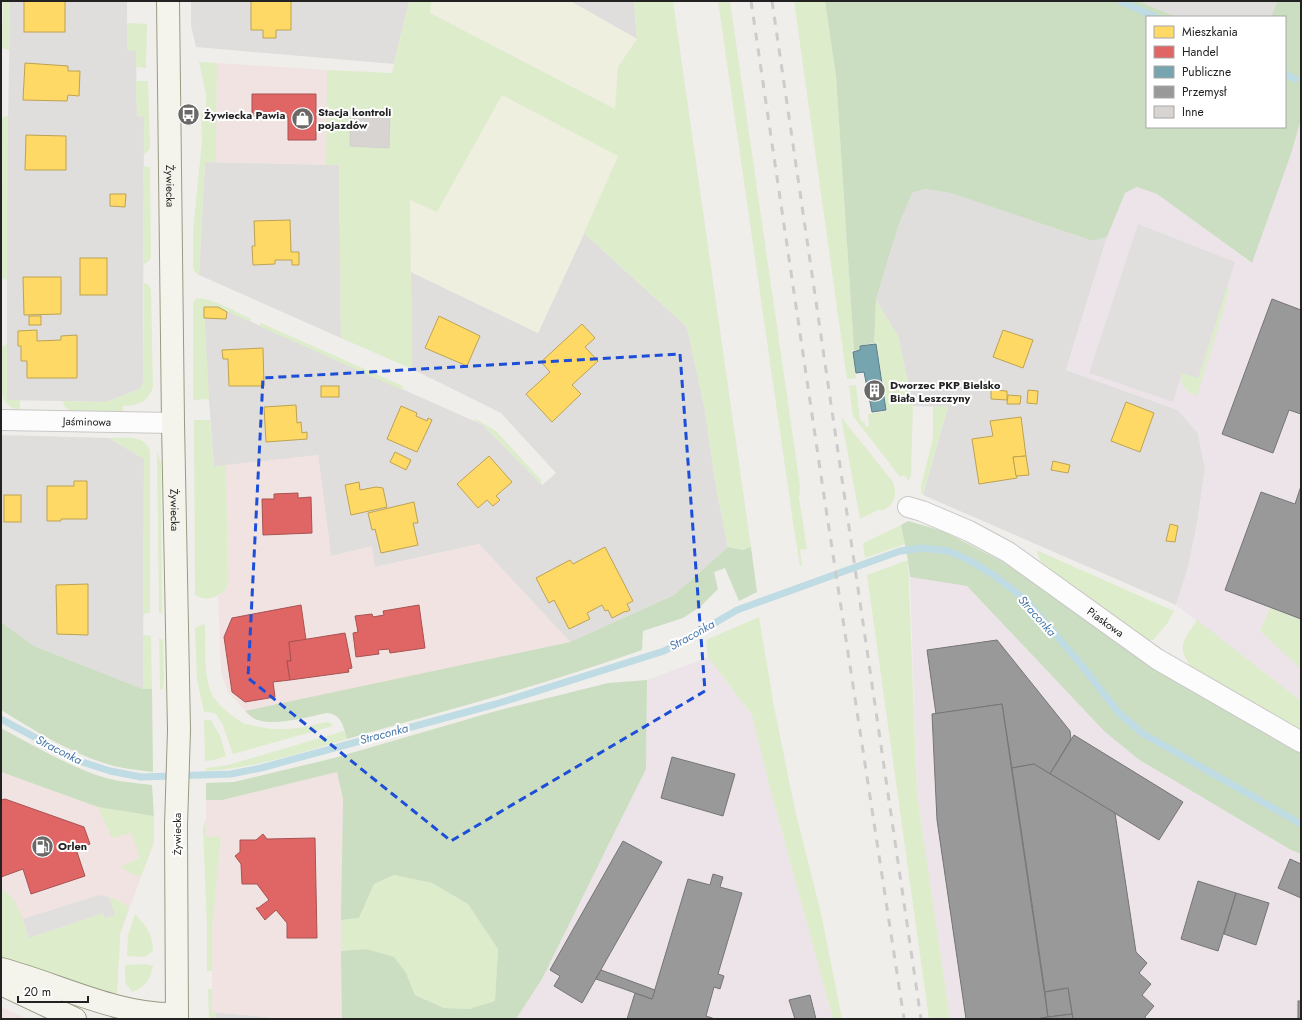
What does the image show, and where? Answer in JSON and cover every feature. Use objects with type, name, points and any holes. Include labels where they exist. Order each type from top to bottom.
[{"type":"main road","name":"Żywiecka","points":[[168,1],[173,424],[179,730],[176,826],[177,1016]]},
{"type":"main road","points":[[1,969],[121,1008],[144,1013],[177,1016]]},
{"type":"main road","points":[[1,984],[75,1019]]},
{"type":"street","name":"Jaśminowa","points":[[1,420],[173,424]]},
{"type":"street","name":"Piaskowa","points":[[908,507],[922,511],[969,531],[1008,552],[1157,659],[1301,742]]},
{"type":"highlighted area","points":[[680,354],[705,691],[451,841],[248,678],[263,378]]},
{"type":"shaded area","points":[[10,1],[127,1],[127,50],[136,50],[137,116],[144,116],[143,383],[140,389],[106,402],[7,400],[7,185]]},
{"type":"shaded area","points":[[191,1],[409,1],[394,64],[196,47],[191,26]]},
{"type":"shaded area","points":[[570,1],[634,1],[637,39]]},
{"type":"shaded area","points":[[1138,1],[1277,1],[1271,16],[1174,16]]},
{"type":"shaded area","points":[[217,63],[327,70],[326,165],[216,162]]},
{"type":"shaded area","points":[[1301,119],[1301,701],[1176,605],[1188,568],[1197,524],[1205,469],[1198,433],[1178,410],[1066,370],[1107,237],[1125,193],[1137,187],[1157,194],[1251,263],[1291,154]]},
{"type":"shaded area","points":[[205,162],[339,165],[341,338],[199,275]]},
{"type":"shaded area","points":[[925,189],[950,193],[1093,241],[1107,237],[1066,370],[1178,410],[1198,433],[1205,469],[1197,524],[1188,568],[1176,605],[923,495],[948,407],[913,406],[898,336],[876,300],[898,227],[912,193]]},
{"type":"shaded area","points":[[1138,224],[1235,262],[1198,378],[1182,373],[1173,402],[1089,373]]},
{"type":"shaded area","points":[[584,233],[687,327],[705,410],[715,481],[728,547],[674,595],[570,642],[479,544],[375,567],[331,556],[318,455],[214,467],[204,307],[218,307],[483,425],[542,485],[556,473],[501,413],[412,369],[411,272],[538,333]]},
{"type":"shaded area","points":[[1,435],[109,438],[144,459],[143,689],[34,646],[1,622]]},
{"type":"shaded area","points":[[318,455],[331,556],[372,546],[375,567],[479,544],[570,642],[296,702],[245,711],[228,692],[221,672],[218,596],[225,591],[228,583],[226,465]]},
{"type":"shaded area","points":[[910,577],[967,586],[1104,731],[1138,759],[1291,850],[1301,854],[1301,1019],[950,1019],[917,794]]},
{"type":"shaded area","points":[[708,657],[752,715],[769,784],[833,1019],[516,1019],[542,979],[646,769],[647,680]]},
{"type":"shaded area","points":[[1,772],[98,807],[154,816],[154,842],[120,934],[119,962],[1,932]]},
{"type":"shaded area","points":[[337,772],[343,799],[342,1019],[285,1019],[212,1012],[212,927],[221,838],[206,837],[206,800],[222,800]]},
{"type":"shaded area","points":[[99,895],[109,897],[115,915],[105,918],[103,913],[29,938],[23,919]]},
{"type":"shaded area","points":[[1,1007],[27,1019],[1,1019]]},
{"type":"shaded area","points":[[216,1012],[285,1019],[216,1019]]},
{"type":"green space","points":[[3,1],[10,1],[9,50],[2,48]]},
{"type":"green space","points":[[409,1],[431,1],[430,13],[615,109],[618,67],[637,39],[634,1],[673,1],[751,547],[743,550],[728,547],[715,481],[705,410],[687,327],[584,233],[618,156],[502,95],[437,212],[410,200],[412,369],[341,338],[339,165],[326,165],[327,70],[392,73]]},
{"type":"green space","points":[[431,1],[570,1],[637,39],[618,67],[616,109],[430,13]]},
{"type":"green space","points":[[718,1],[730,1],[800,486],[799,498],[807,549],[800,550],[802,566],[800,566],[794,529]]},
{"type":"green space","points":[[794,1],[825,1],[836,76],[854,350],[852,350],[856,378],[847,379]]},
{"type":"green space","points":[[825,1],[1138,1],[1174,16],[1146,16],[1146,128],[1286,128],[1286,16],[1271,16],[1277,1],[1301,1],[1301,119],[1291,154],[1252,263],[1157,194],[1137,187],[1125,193],[1107,237],[1093,241],[950,193],[925,189],[912,193],[898,227],[876,300],[874,343],[859,346],[859,350],[854,350],[836,76]]},
{"type":"green space","points":[[127,23],[147,24],[146,68],[136,67],[136,51],[127,50]]},
{"type":"green space","points":[[199,62],[217,63],[216,162],[205,162],[199,275],[194,271],[193,265],[193,231],[202,142],[201,113],[206,113],[206,94]]},
{"type":"green space","points":[[136,81],[148,81],[150,148],[144,154],[144,117],[137,116]]},
{"type":"green space","points":[[502,95],[619,156],[538,333],[411,272],[410,200],[437,212]]},
{"type":"green space","points":[[8,116],[7,280],[2,278],[2,117]]},
{"type":"green space","points":[[143,166],[150,167],[151,258],[144,264]]},
{"type":"green space","points":[[144,283],[148,284],[151,290],[153,387],[151,392],[145,400],[138,404],[123,406],[123,413],[69,411],[64,405],[63,401],[106,402],[140,389],[143,383]]},
{"type":"green space","points":[[1226,288],[1230,289],[1197,396],[1184,388],[1182,373],[1198,377]]},
{"type":"green space","points":[[197,298],[218,303],[251,319],[250,322],[218,307],[204,307],[209,399],[193,400],[193,302]]},
{"type":"green space","points":[[876,300],[898,336],[913,406],[911,474],[909,481],[904,475],[900,477],[853,416],[849,386],[856,385],[860,420],[865,423],[866,427],[869,426],[868,414],[887,411],[877,343],[874,343]]},
{"type":"green space","points":[[261,323],[403,386],[402,390],[259,326]]},
{"type":"green space","points":[[7,344],[7,400],[20,400],[20,410],[9,406],[4,400],[3,396],[2,347]]},
{"type":"green space","points":[[933,406],[948,407],[923,495],[921,493],[921,486],[933,438]]},
{"type":"green space","points":[[841,417],[893,482],[895,491],[892,503],[886,509],[882,511],[880,509],[860,519]]},
{"type":"green space","points":[[476,419],[496,431],[541,480],[542,485],[483,425],[474,420]]},
{"type":"green space","points":[[194,420],[210,420],[214,467],[226,465],[228,583],[225,591],[218,596],[207,599],[195,595]]},
{"type":"green space","points":[[109,438],[138,439],[147,446],[150,451],[150,613],[143,614],[144,459]]},
{"type":"green space","points":[[157,452],[161,463],[162,613],[159,613]]},
{"type":"green space","points":[[908,521],[943,531],[1001,561],[1040,586],[1120,645],[1154,667],[1301,753],[1301,854],[1291,850],[1138,759],[1104,731],[967,586],[910,577],[901,525]]},
{"type":"green space","points":[[901,525],[905,544],[865,558],[863,543]]},
{"type":"green space","points":[[728,547],[743,550],[751,547],[757,592],[739,601],[725,568],[714,572],[718,589],[700,607],[683,618],[643,631],[642,650],[606,663],[532,686],[347,739],[339,718],[331,714],[326,713],[292,720],[265,722],[251,717],[245,711],[570,642],[674,595]]},
{"type":"green space","points":[[1036,550],[1174,611],[1167,624],[1153,640],[1146,641],[1041,562]]},
{"type":"green space","points":[[908,560],[917,794],[950,1019],[929,1019],[867,575]]},
{"type":"green space","points":[[1270,608],[1301,620],[1301,669],[1260,631]]},
{"type":"green space","points":[[759,617],[774,706],[795,810],[821,913],[842,1019],[833,1019],[769,784],[752,715],[708,657],[706,640]]},
{"type":"green space","points":[[1197,620],[1301,701],[1301,731],[1194,670],[1184,656],[1183,645]]},
{"type":"green space","points":[[1,622],[34,646],[143,689],[152,689],[153,772],[114,766],[84,756],[56,742],[1,710]]},
{"type":"green space","points":[[205,623],[206,673],[208,683],[215,699],[229,714],[246,725],[248,724],[258,727],[287,729],[306,727],[326,722],[331,723],[333,726],[233,754],[222,723],[215,713],[204,712],[197,680],[195,628]]},
{"type":"green space","points":[[143,635],[151,636],[152,689],[143,689]]},
{"type":"green space","points":[[159,638],[163,640],[163,689],[160,689]]},
{"type":"green space","points":[[647,680],[646,769],[542,979],[516,1019],[342,1019],[341,951],[366,949],[394,957],[406,973],[415,995],[444,1008],[469,1009],[495,1001],[498,949],[468,904],[432,883],[394,875],[374,884],[359,918],[341,920],[343,799],[337,772],[222,800],[206,800],[206,783],[234,782],[334,758],[496,711],[608,683]]},
{"type":"green space","points":[[204,720],[211,720],[220,736],[226,756],[215,760],[205,761]]},
{"type":"green space","points":[[1,728],[52,756],[92,773],[106,778],[152,785],[154,816],[98,807],[1,772]]},
{"type":"green space","points":[[344,731],[347,739],[260,763],[242,767],[206,771],[206,768],[228,765]]},
{"type":"green space","points":[[98,807],[154,816],[154,842],[141,876],[130,873],[121,866],[140,858],[131,833],[112,838]]},
{"type":"green space","points":[[206,819],[206,837],[221,837],[212,927],[212,971],[207,971],[207,927],[203,828]]},
{"type":"green space","points":[[394,875],[432,883],[468,904],[498,949],[495,1001],[469,1009],[444,1008],[415,995],[406,973],[366,949],[341,951],[341,920],[359,918],[374,884]]},
{"type":"green space","points":[[1,889],[12,898],[16,904],[29,938],[103,913],[115,915],[109,897],[129,907],[120,934],[117,996],[1,958]]},
{"type":"green space","points":[[135,914],[146,926],[152,940],[153,951],[145,957],[127,956],[128,935]]},
{"type":"green space","points":[[146,964],[153,966],[148,979],[144,985],[132,992],[125,982],[125,965]]},
{"type":"green space","points":[[208,989],[212,989],[212,1012],[216,1012],[216,1019],[209,1019]]},
{"type":"building: Mieszkania","points":[[24,1],[65,1],[65,32],[24,32]]},
{"type":"building: Mieszkania","points":[[251,1],[291,1],[291,30],[276,30],[276,38],[263,38],[263,30],[251,30]]},
{"type":"building: Mieszkania","points":[[25,63],[68,66],[68,71],[80,71],[79,96],[68,95],[67,101],[23,100]]},
{"type":"building: Mieszkania","points":[[26,135],[66,136],[66,170],[25,170]]},
{"type":"building: Mieszkania","points":[[110,194],[126,194],[125,207],[110,206]]},
{"type":"building: Mieszkania","points":[[290,220],[291,252],[299,252],[299,265],[292,265],[292,260],[275,260],[275,264],[253,265],[252,246],[255,246],[254,221]]},
{"type":"building: Mieszkania","points":[[80,258],[107,258],[107,295],[80,295]]},
{"type":"building: Mieszkania","points":[[23,277],[61,277],[61,314],[24,315]]},
{"type":"building: Mieszkania","points":[[204,307],[218,307],[227,312],[226,319],[204,318]]},
{"type":"building: Mieszkania","points":[[29,316],[41,316],[41,325],[29,325]]},
{"type":"building: Mieszkania","points":[[439,316],[480,336],[467,366],[425,348]]},
{"type":"building: Mieszkania","points":[[582,324],[595,338],[585,347],[598,361],[572,385],[581,394],[552,422],[526,394],[550,372],[541,362]]},
{"type":"building: Mieszkania","points":[[37,330],[37,341],[61,340],[61,336],[77,335],[77,378],[27,378],[27,361],[21,361],[21,346],[18,346],[18,331]]},
{"type":"building: Mieszkania","points":[[1003,330],[1033,340],[1023,368],[993,357]]},
{"type":"building: Mieszkania","points":[[263,348],[264,386],[229,386],[228,359],[223,359],[222,350]]},
{"type":"building: Mieszkania","points":[[321,386],[339,386],[339,397],[321,397]]},
{"type":"building: Mieszkania","points":[[991,390],[1007,391],[1007,400],[991,399]]},
{"type":"building: Mieszkania","points":[[1028,390],[1038,391],[1037,404],[1027,403]]},
{"type":"building: Mieszkania","points":[[1008,395],[1021,396],[1020,404],[1007,404]]},
{"type":"building: Mieszkania","points":[[1126,402],[1154,413],[1140,452],[1111,441]]},
{"type":"building: Mieszkania","points":[[296,405],[297,423],[301,422],[302,433],[307,432],[307,439],[266,442],[264,407]]},
{"type":"building: Mieszkania","points":[[401,406],[417,413],[416,416],[427,421],[428,418],[432,420],[417,452],[387,439]]},
{"type":"building: Mieszkania","points":[[1021,417],[1026,456],[1013,457],[1017,478],[979,484],[972,439],[993,436],[990,421]]},
{"type":"building: Mieszkania","points":[[395,452],[411,460],[406,470],[390,462]]},
{"type":"building: Mieszkania","points":[[489,456],[512,482],[496,496],[500,500],[493,506],[487,500],[478,508],[457,484]]},
{"type":"building: Mieszkania","points":[[1026,456],[1029,475],[1016,476],[1013,457]]},
{"type":"building: Mieszkania","points":[[1053,461],[1070,465],[1068,473],[1051,470]]},
{"type":"building: Mieszkania","points":[[74,481],[87,481],[87,519],[61,519],[61,521],[47,521],[47,486],[74,486]]},
{"type":"building: Mieszkania","points":[[359,482],[360,490],[376,487],[383,488],[387,507],[351,515],[345,485]]},
{"type":"building: Mieszkania","points":[[4,495],[21,495],[21,522],[4,522]]},
{"type":"building: Mieszkania","points":[[414,502],[418,523],[413,523],[418,545],[381,553],[375,529],[372,530],[368,513]]},
{"type":"building: Mieszkania","points":[[1170,524],[1178,526],[1175,542],[1166,541]]},
{"type":"building: Mieszkania","points":[[605,547],[633,601],[627,604],[630,610],[612,618],[608,610],[605,611],[602,605],[587,613],[590,619],[569,629],[554,600],[549,603],[536,578],[570,560],[573,564]]},
{"type":"building: Mieszkania","points":[[88,584],[88,635],[57,634],[56,585]]},
{"type":"building: Handel","points":[[252,94],[316,94],[316,140],[288,140],[288,117],[252,116]]},
{"type":"building: Handel","points":[[298,493],[298,498],[311,497],[312,533],[263,535],[262,499],[274,499],[274,494]]},
{"type":"building: Handel","points":[[301,605],[306,640],[289,642],[291,661],[287,661],[290,680],[273,682],[275,697],[245,702],[232,692],[224,637],[232,618]]},
{"type":"building: Handel","points":[[419,605],[425,648],[390,653],[389,649],[378,650],[379,654],[356,657],[353,633],[358,632],[355,616],[372,614],[373,617],[384,615],[383,611]]},
{"type":"building: Handel","points":[[345,633],[352,668],[348,669],[349,672],[290,680],[287,661],[291,661],[289,642]]},
{"type":"building: Handel","name":"Orlen","points":[[5,799],[84,827],[90,844],[76,849],[85,876],[31,894],[23,869],[1,877],[1,800]]},
{"type":"building: Handel","points":[[263,834],[267,839],[315,838],[317,938],[287,938],[287,923],[276,910],[265,920],[256,908],[269,900],[257,884],[242,884],[241,864],[235,856],[240,852],[240,840],[256,840]]},
{"type":"building: Publiczne","name":"Dworzec PKP Bielsko Biała Leszczyny","points":[[876,344],[886,410],[872,412],[864,372],[856,373],[853,352],[860,350],[860,346]]},
{"type":"building: Przemysł","points":[[1272,299],[1301,310],[1301,414],[1289,410],[1273,453],[1222,434]]},
{"type":"building: Przemysł","points":[[1301,486],[1301,619],[1225,590],[1261,492],[1295,504]]},
{"type":"building: Przemysł","points":[[997,640],[1070,731],[1071,739],[1050,774],[1034,764],[1012,768],[1002,704],[936,714],[927,650]]},
{"type":"building: Przemysł","points":[[1002,704],[1048,1017],[1036,1019],[966,1019],[937,820],[932,714]]},
{"type":"building: Przemysł","points":[[1074,735],[1183,802],[1159,840],[1050,774]]},
{"type":"building: Przemysł","points":[[672,757],[735,774],[723,816],[661,798]]},
{"type":"building: Przemysł","points":[[1034,764],[1115,813],[1136,952],[1147,963],[1139,973],[1151,984],[1142,995],[1154,1006],[1145,1019],[1073,1019],[1068,988],[1045,992],[1012,768]]},
{"type":"building: Przemysł","points":[[623,841],[662,862],[582,1003],[554,986],[560,976],[550,970]]},
{"type":"building: Przemysł","points":[[1290,859],[1301,864],[1301,898],[1278,888]]},
{"type":"building: Przemysł","points":[[713,874],[723,877],[720,887],[742,893],[718,974],[724,976],[720,989],[714,987],[706,1016],[715,1019],[627,1019],[635,993],[652,999],[688,879],[710,885]]},
{"type":"building: Przemysł","points":[[1198,881],[1236,893],[1218,951],[1181,939]]},
{"type":"building: Przemysł","points":[[1236,893],[1269,903],[1256,945],[1224,934]]},
{"type":"building: Przemysł","points":[[601,970],[655,990],[652,999],[596,979]]},
{"type":"building: Przemysł","points":[[1068,988],[1072,1014],[1048,1017],[1045,992]]},
{"type":"building: Przemysł","points":[[810,995],[816,1019],[795,1019],[789,1000]]},
{"type":"building: Przemysł","points":[[1298,1001],[1301,1001],[1301,1019],[1298,1019]]},
{"type":"building: Przemysł","points":[[1072,1014],[1073,1019],[1036,1019],[1048,1017]]},
{"type":"building: Inne","points":[[350,110],[390,111],[389,148],[350,146]]},
{"type":"waterway","points":[[1120,1],[1154,16]]},
{"type":"waterway","points":[[1286,74],[1295,79]]},
{"type":"waterway","name":"Straconka","points":[[1,719],[79,761],[110,771],[141,777],[231,774],[261,768],[496,704],[664,651],[737,610],[900,551],[922,548],[948,551],[969,560],[992,574],[1025,599],[1079,662],[1119,713],[1142,733],[1301,824]]},
{"type":"railway","points":[[751,1],[823,489],[904,1019]]},
{"type":"railway","points":[[772,1],[921,1019]]},
{"type":"place","name":"Żywiecka Pawia","points":[[188,115]]},
{"type":"place","name":"Stacja kontroli pojazdów","points":[[302,118]]},
{"type":"place","name":"Dworzec PKP Bielsko Biała Leszczyny","points":[[875,391]]},
{"type":"place","name":"Orlen","points":[[42,846]]}]
